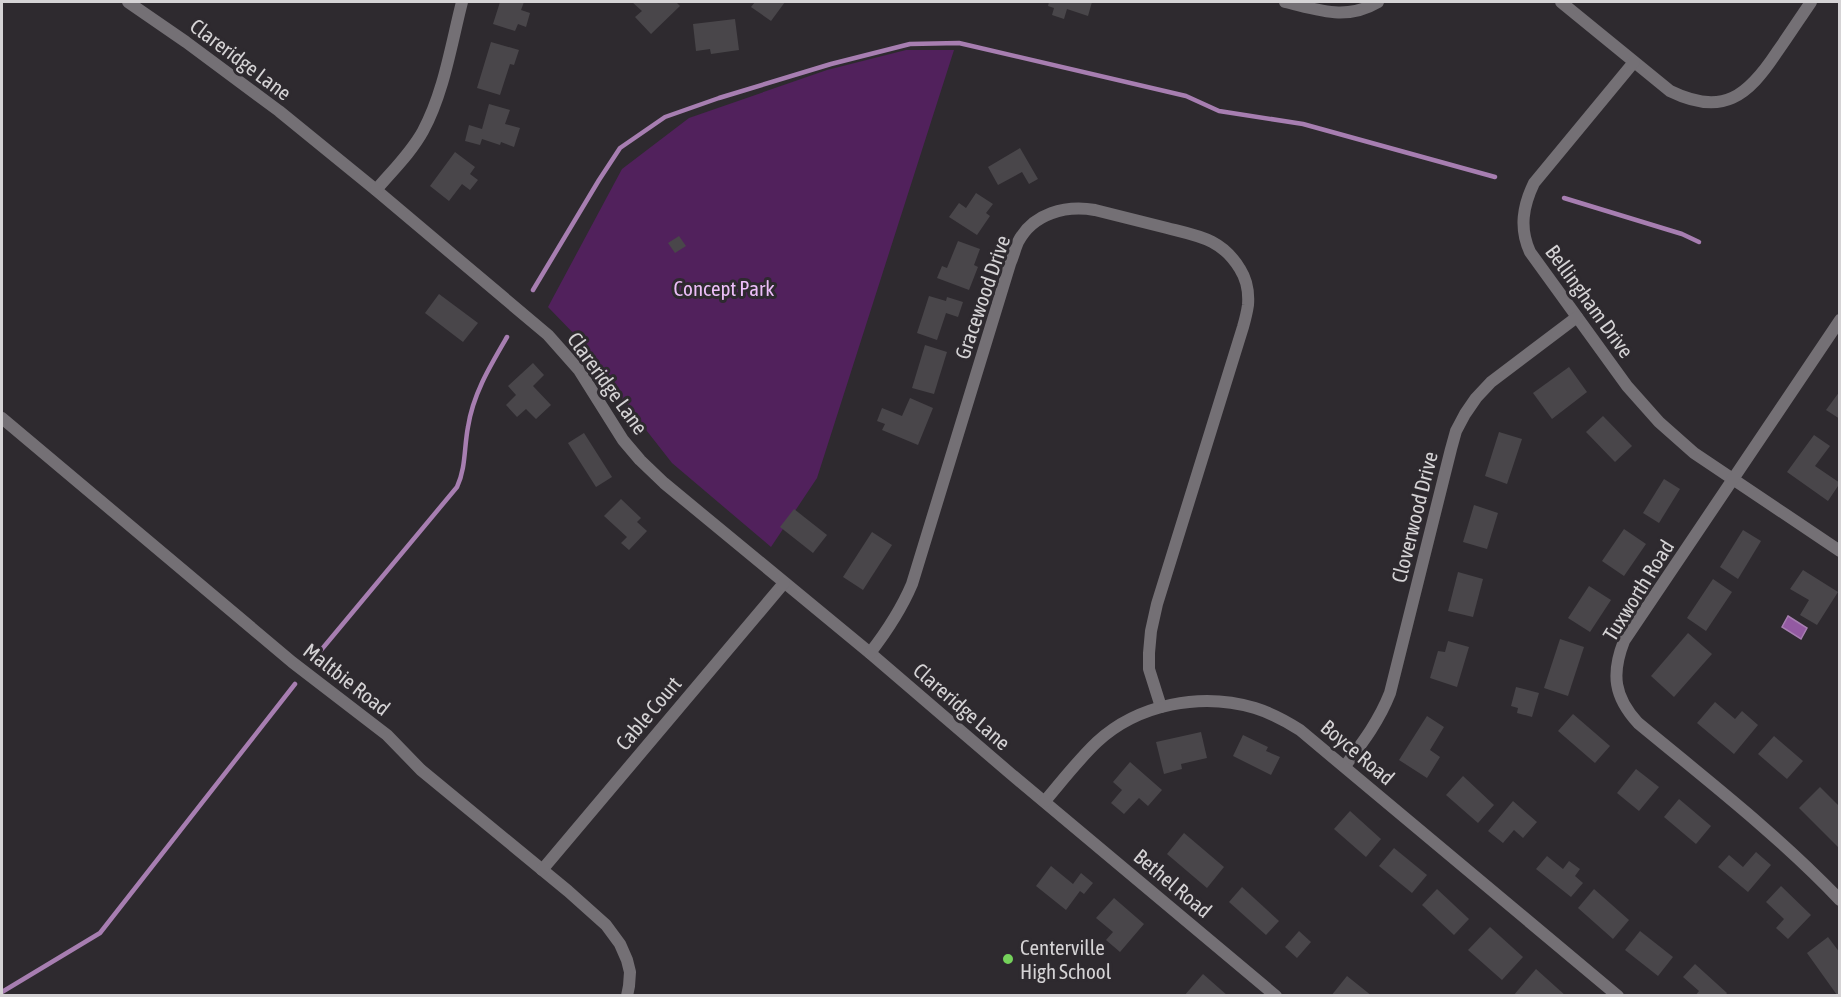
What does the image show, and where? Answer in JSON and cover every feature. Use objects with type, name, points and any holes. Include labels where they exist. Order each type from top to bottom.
[{"type":"street","name":"Clareridge Lane","points":[[128,2],[279,111],[548,335],[579,370],[623,440],[664,483],[1045,801]]},
{"type":"street","points":[[376,190],[409,152],[432,112],[440,90],[462,2]]},
{"type":"street","points":[[1285,2],[1336,13],[1350,13],[1363,10],[1378,2]]},
{"type":"street","points":[[1561,2],[1670,92],[1685,99],[1714,103],[1741,94],[1754,84],[1811,2]]},
{"type":"street","name":"Bellingham Drive","points":[[1635,62],[1534,183],[1526,199],[1523,215],[1525,242],[1628,386],[1659,422],[1694,453],[1839,551]]},
{"type":"street","name":"Gracewood Drive","points":[[870,653],[890,627],[912,584],[1010,264],[1019,242],[1026,231],[1048,214],[1060,209],[1079,207],[1213,241],[1234,258],[1244,275],[1247,286],[1248,305],[1243,327],[1157,604],[1151,630],[1149,669],[1161,707]]},
{"type":"street","name":"Cloverwood Drive","points":[[1345,766],[1371,731],[1390,693],[1456,431],[1476,398],[1491,382],[1577,317]]},
{"type":"street","name":"Tuxworth Road","points":[[1839,320],[1624,641],[1616,670],[1618,690],[1628,712],[1638,723],[1782,844],[1839,900]]},
{"type":"street","name":"Maltbie Road","points":[[2,418],[292,662],[387,735],[421,770],[611,930],[620,944],[630,972],[627,996]]},
{"type":"street","name":"Cable Court","points":[[542,870],[784,583]]},
{"type":"street","name":"Boyce Road","points":[[1045,801],[1097,742],[1147,711],[1188,702],[1213,701],[1256,708],[1300,730],[1618,996]]},
{"type":"street","name":"Bethel Road","points":[[1045,801],[1276,996]]},
{"type":"green space","name":"Concept Park","points":[[906,50],[954,50],[817,478],[771,547],[672,463],[614,389],[578,338],[548,307],[622,169],[689,118],[827,70]]},
{"type":"shaded area","points":[[1788,616],[1807,628],[1801,639],[1782,627]]},
{"type":"building","points":[[500,2],[524,2],[521,10],[530,13],[526,27],[518,24],[515,31],[493,24]]},
{"type":"building","points":[[632,2],[676,2],[680,6],[651,34],[635,17],[642,11]]},
{"type":"building","points":[[755,2],[785,2],[771,21],[751,7]]},
{"type":"building","points":[[1049,2],[1092,2],[1088,16],[1067,9],[1064,19],[1052,15],[1054,8],[1048,6]]},
{"type":"building","points":[[735,19],[739,50],[711,54],[710,49],[696,51],[693,24]]},
{"type":"building","points":[[491,42],[519,50],[514,65],[510,64],[500,95],[477,88]]},
{"type":"building","points":[[489,104],[510,110],[505,124],[520,128],[514,147],[482,139],[480,145],[465,141],[469,125],[482,129]]},
{"type":"building","points":[[1020,148],[1038,179],[1029,184],[1022,172],[998,185],[988,167]]},
{"type":"building","points":[[455,152],[475,167],[470,174],[478,180],[470,190],[462,184],[449,201],[430,186]]},
{"type":"building","points":[[976,193],[993,204],[986,213],[990,216],[977,235],[949,217],[959,203],[966,208]]},
{"type":"building","points":[[679,236],[686,246],[675,253],[668,243]]},
{"type":"building","points":[[958,241],[980,249],[974,265],[978,267],[969,290],[937,278],[942,266],[947,268]]},
{"type":"building","points":[[439,294],[478,323],[463,342],[425,313]]},
{"type":"building","points":[[929,296],[946,301],[947,297],[963,302],[958,317],[946,313],[937,340],[917,333]]},
{"type":"building","points":[[925,345],[947,352],[934,394],[912,388]]},
{"type":"building","points":[[533,363],[544,375],[533,386],[551,405],[536,419],[526,409],[517,417],[506,405],[516,395],[508,386]]},
{"type":"building","points":[[1569,367],[1587,392],[1552,419],[1533,393]]},
{"type":"building","points":[[1840,391],[1840,419],[1826,410]]},
{"type":"building","points":[[910,398],[933,408],[918,445],[882,430],[885,424],[877,421],[882,408],[902,416]]},
{"type":"building","points":[[1603,416],[1632,446],[1615,462],[1586,432]]},
{"type":"building","points":[[1499,432],[1522,439],[1507,484],[1485,476]]},
{"type":"building","points":[[584,433],[612,477],[596,487],[568,443]]},
{"type":"building","points":[[1814,435],[1830,446],[1815,466],[1840,483],[1828,501],[1787,472]]},
{"type":"building","points":[[1664,479],[1680,489],[1659,523],[1643,513]]},
{"type":"building","points":[[621,499],[641,518],[637,522],[647,531],[629,550],[621,543],[627,537],[604,516]]},
{"type":"building","points":[[1474,505],[1498,513],[1487,549],[1463,542]]},
{"type":"building","points":[[794,509],[827,535],[813,553],[780,527]]},
{"type":"building","points":[[1624,529],[1646,544],[1624,576],[1602,561]]},
{"type":"building","points":[[1743,530],[1761,541],[1738,579],[1720,567]]},
{"type":"building","points":[[872,532],[892,545],[863,590],[843,577]]},
{"type":"building","points":[[1803,570],[1838,592],[1817,625],[1800,615],[1809,600],[1790,589]]},
{"type":"building","points":[[1458,572],[1483,579],[1473,617],[1448,611]]},
{"type":"building","points":[[1713,579],[1732,592],[1706,631],[1687,618]]},
{"type":"building","points":[[1589,586],[1611,600],[1590,632],[1568,618]]},
{"type":"building","points":[[1688,633],[1712,654],[1674,697],[1651,676]]},
{"type":"building","points":[[1560,639],[1584,647],[1568,696],[1544,688]]},
{"type":"building","points":[[1448,641],[1469,647],[1457,687],[1430,678],[1438,651],[1445,652]]},
{"type":"building","points":[[1516,687],[1539,693],[1532,717],[1517,713],[1518,708],[1511,706]]},
{"type":"building","points":[[1715,702],[1735,719],[1742,711],[1758,725],[1734,754],[1697,723]]},
{"type":"building","points":[[1573,714],[1610,746],[1595,763],[1558,731]]},
{"type":"building","points":[[1427,716],[1444,727],[1430,750],[1440,757],[1427,778],[1399,760]]},
{"type":"building","points":[[1201,732],[1207,758],[1181,764],[1182,769],[1164,774],[1156,742]]},
{"type":"building","points":[[1243,735],[1268,747],[1266,751],[1280,757],[1271,775],[1233,756]]},
{"type":"building","points":[[1774,736],[1803,761],[1787,779],[1758,754]]},
{"type":"building","points":[[1130,762],[1162,790],[1148,806],[1139,798],[1124,814],[1111,803],[1122,790],[1113,782]]},
{"type":"building","points":[[1636,769],[1659,787],[1639,811],[1617,793]]},
{"type":"building","points":[[1463,776],[1494,805],[1478,823],[1446,795]]},
{"type":"building","points":[[1820,787],[1840,807],[1840,846],[1838,847],[1799,808]]},
{"type":"building","points":[[1679,799],[1711,826],[1696,844],[1664,817]]},
{"type":"building","points":[[1513,801],[1537,822],[1523,838],[1514,830],[1503,843],[1488,831]]},
{"type":"building","points":[[1350,811],[1381,839],[1366,857],[1334,829]]},
{"type":"building","points":[[1184,833],[1224,867],[1207,888],[1167,854]]},
{"type":"building","points":[[1394,848],[1427,875],[1412,893],[1379,866]]},
{"type":"building","points":[[1756,852],[1771,865],[1748,892],[1718,867],[1729,855],[1743,867]]},
{"type":"building","points":[[1547,856],[1563,869],[1569,861],[1580,869],[1575,876],[1583,883],[1571,897],[1536,869]]},
{"type":"building","points":[[1051,866],[1073,884],[1081,873],[1093,883],[1084,894],[1080,891],[1066,910],[1036,886]]},
{"type":"building","points":[[1781,886],[1811,915],[1788,939],[1776,928],[1784,919],[1766,902]]},
{"type":"building","points":[[1242,887],[1279,921],[1266,935],[1229,902]]},
{"type":"building","points":[[1437,889],[1469,919],[1454,935],[1422,905]]},
{"type":"building","points":[[1594,889],[1629,920],[1613,939],[1578,908]]},
{"type":"building","points":[[1114,898],[1144,924],[1120,952],[1106,940],[1113,932],[1096,918]]},
{"type":"building","points":[[1490,927],[1523,957],[1502,980],[1468,950]]},
{"type":"building","points":[[1299,931],[1311,942],[1297,958],[1285,947]]},
{"type":"building","points":[[1640,931],[1673,957],[1658,976],[1625,950]]},
{"type":"building","points":[[1828,937],[1840,953],[1840,993],[1837,995],[1807,953]]},
{"type":"building","points":[[1695,964],[1727,993],[1725,996],[1695,996],[1699,991],[1683,977]]},
{"type":"building","points":[[1536,969],[1566,996],[1513,996]]},
{"type":"building","points":[[1203,974],[1228,996],[1184,996]]},
{"type":"building","points":[[1347,976],[1372,996],[1331,996]]},
{"type":"waterway","points":[[533,290],[620,148],[665,117],[831,64],[910,44],[959,43],[1186,96],[1219,111],[1303,124],[1495,177]]},
{"type":"waterway","points":[[1564,198],[1682,234],[1699,242]]},
{"type":"waterway","points":[[312,661],[457,487],[462,472],[470,415],[478,392],[507,337]]},
{"type":"waterway","points":[[2,992],[100,933],[295,684]]},
{"type":"place","name":"Centerville High School","points":[[1008,959]]}]
